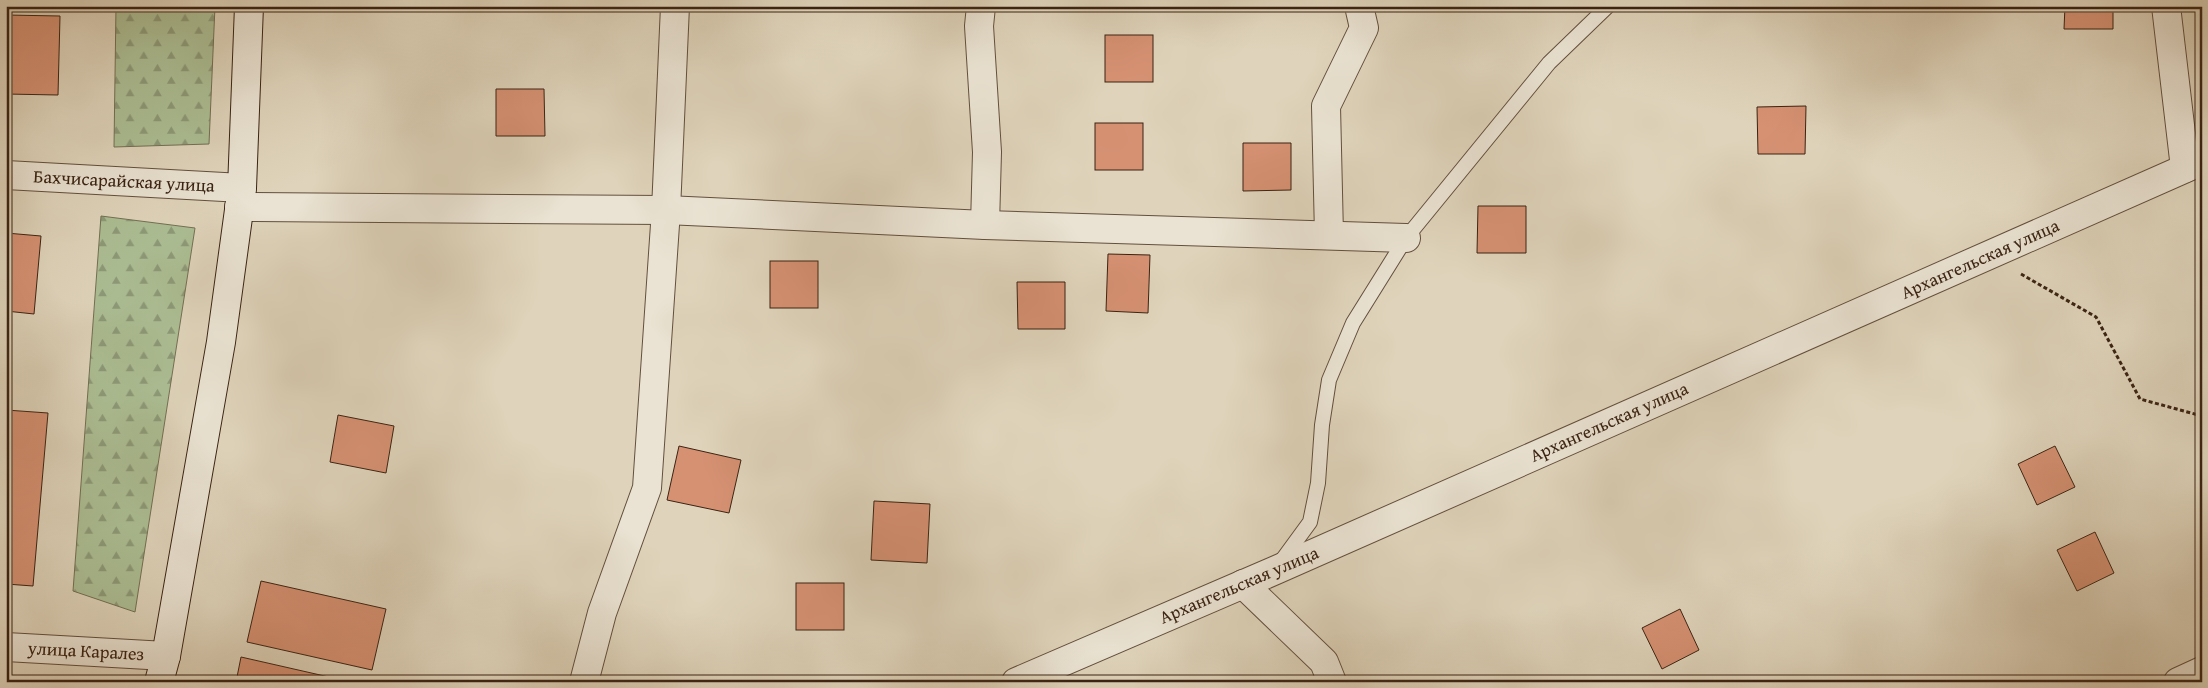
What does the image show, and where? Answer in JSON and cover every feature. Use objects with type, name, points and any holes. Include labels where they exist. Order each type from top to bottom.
[{"type":"street","points":[[159,682],[166,656],[221,342],[241,198],[249,6]]},
{"type":"street","points":[[584,682],[602,613],[647,488],[666,210],[675,6]]},
{"type":"street","points":[[981,6],[979,26],[987,152],[986,225]]},
{"type":"street","points":[[1329,235],[1326,106],[1364,28],[1359,6]]},
{"type":"street","points":[[2166,6],[2193,165]]},
{"type":"street","name":"Архангельская улица","points":[[1016,682],[1276,570],[2193,165]]},
{"type":"street","name":"Бахчисарайская улица","points":[[6,175],[241,198],[666,210],[986,225],[1406,238]]},
{"type":"street","points":[[1242,584],[1324,662],[1332,682]]},
{"type":"street","name":"улица Каралез","points":[[6,647],[166,656]]},
{"type":"street","points":[[2178,682],[2202,671]]},
{"type":"lane","points":[[1276,570],[1310,522],[1318,483],[1322,425],[1329,380],[1353,322],[1406,238],[1549,63],[1608,6]]},
{"type":"path","points":[[1988,255],[2096,317],[2140,399],[2202,416]]},
{"type":"green space","points":[[116,6],[215,6],[209,144],[114,147]]},
{"type":"green space","points":[[101,216],[195,228],[135,612],[73,591]]},
{"type":"building","points":[[2065,6],[2113,6],[2113,29],[2064,29]]},
{"type":"building","points":[[6,15],[60,16],[58,95],[6,94]]},
{"type":"building","points":[[1105,35],[1153,35],[1153,82],[1105,82]]},
{"type":"building","points":[[496,89],[544,89],[545,136],[496,136]]},
{"type":"building","points":[[1806,106],[1805,154],[1758,154],[1757,107]]},
{"type":"building","points":[[1095,123],[1143,123],[1143,170],[1095,170]]},
{"type":"building","points":[[1243,143],[1291,143],[1291,190],[1243,191]]},
{"type":"building","points":[[1478,206],[1526,206],[1526,253],[1477,253]]},
{"type":"building","points":[[6,233],[41,236],[34,314],[6,311]]},
{"type":"building","points":[[1108,254],[1150,255],[1148,313],[1106,311]]},
{"type":"building","points":[[770,261],[818,261],[818,308],[770,308]]},
{"type":"building","points":[[1017,282],[1065,282],[1065,329],[1018,329]]},
{"type":"building","points":[[6,410],[48,413],[33,586],[6,584]]},
{"type":"building","points":[[338,415],[394,426],[386,473],[330,462]]},
{"type":"building","points":[[679,446],[741,460],[729,513],[667,500]]},
{"type":"building","points":[[2055,446],[2075,487],[2037,505],[2018,464]]},
{"type":"building","points":[[874,501],[930,504],[927,563],[871,560]]},
{"type":"building","points":[[2095,532],[2114,573],[2077,591],[2057,550]]},
{"type":"building","points":[[261,581],[386,609],[372,670],[247,642]]},
{"type":"building","points":[[796,583],[844,583],[844,630],[796,630]]},
{"type":"building","points":[[1680,609],[1699,650],[1662,669],[1642,628]]},
{"type":"building","points":[[241,657],[351,682],[236,682]]}]
